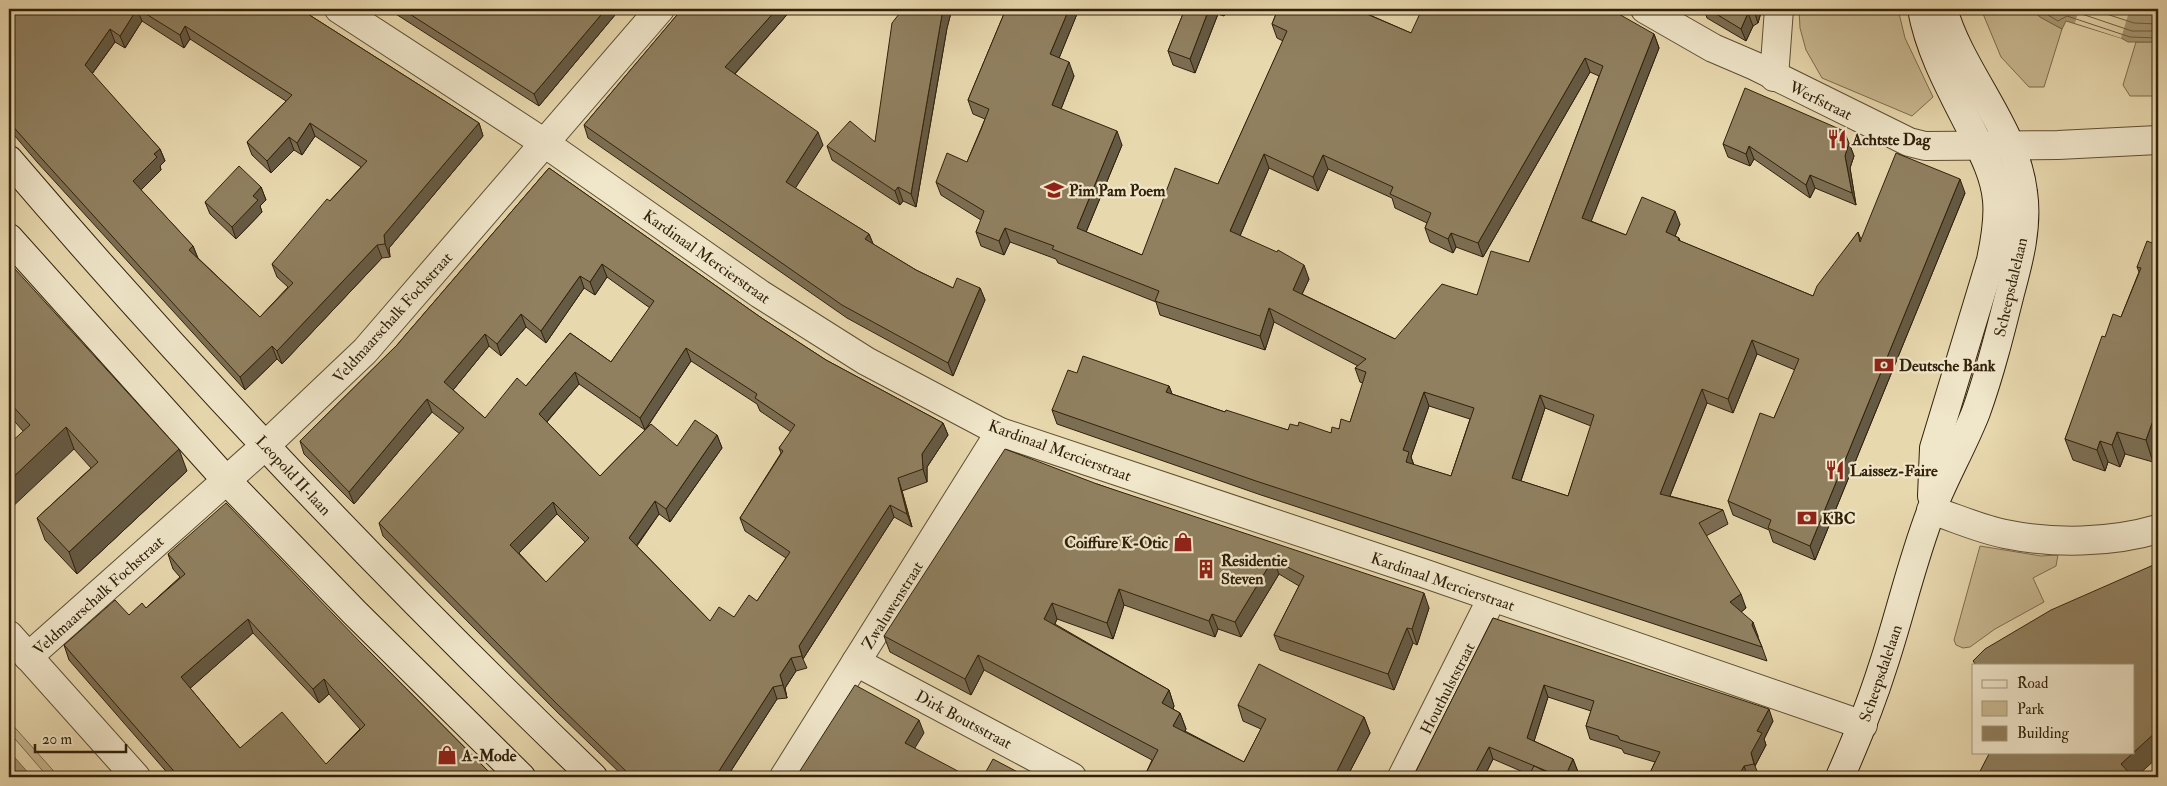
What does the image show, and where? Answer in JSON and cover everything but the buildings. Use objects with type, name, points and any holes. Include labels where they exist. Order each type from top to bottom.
[{"type":"street","name":"Kardinaal Mercierstraat","points":[[339,9],[546,144],[760,294],[866,361],[1000,432],[1862,725]]},
{"type":"street","name":"Veldmaarschalk Fochstraat","points":[[28,657],[227,481],[365,351],[546,144],[660,9]]},
{"type":"street","name":"Werfstraat","points":[[1646,9],[1713,48],[1909,142],[1925,146],[2082,144],[2158,140]]},
{"type":"street","points":[[1774,77],[1780,9]]},
{"type":"street","name":"Scheepsdalelaan","points":[[1922,9],[1925,27],[1937,59],[1991,173],[1997,200],[1996,233],[1991,260],[1934,448],[1932,510]]},
{"type":"street","name":"Scheepsdalelaan","points":[[1840,777],[1862,725],[1883,667],[1932,510],[1975,413],[1999,336],[2019,260],[2024,232],[2024,193],[2018,167],[2010,145],[1961,56],[1942,9]]},
{"type":"street","name":"Leopold II-laan","points":[[9,160],[95,261],[406,593],[593,777]]},
{"type":"street","points":[[9,238],[227,481],[355,613],[521,777]]},
{"type":"street","name":"Zwaluwenstraat","points":[[784,777],[1000,432]]},
{"type":"street","points":[[1932,510],[2004,534],[2034,538],[2107,538],[2158,529]]},
{"type":"street","name":"Houthulststraat","points":[[1402,777],[1492,598]]},
{"type":"street","points":[[9,636],[136,777]]},
{"type":"street","name":"Dirk Boutsstraat","points":[[856,662],[1072,777]]},
{"type":"green space","points":[[1799,9],[1898,9],[1905,38],[1933,97],[1912,116],[1822,78],[1806,50],[1800,28]]},
{"type":"green space","points":[[1981,9],[2031,9],[2040,17],[2062,29],[2044,87],[2029,87],[2001,57]]},
{"type":"green space","points":[[2136,42],[2158,42],[2158,96],[2130,96],[2123,85]]},
{"type":"green space","points":[[1980,546],[2041,556],[2058,555],[2056,566],[2033,578],[2044,602],[1995,629],[1970,647],[1963,648],[1956,645],[1954,640]]},
{"type":"green space","points":[[9,721],[59,777],[48,777],[9,732]]},
{"type":"water","points":[[2031,9],[2158,9],[2158,42],[2128,42],[2121,38],[2066,21],[2062,29],[2040,17]]},
{"type":"water","points":[[9,751],[32,777],[9,777]]},
{"type":"pier","points":[[2079,9],[2130,9],[2121,38],[2075,23]]},
{"type":"place","name":"Achtste Dag","points":[[1837,139]]},
{"type":"place","name":"Pim Pam Poem","points":[[1054,190]]},
{"type":"place","name":"Deutsche Bank","points":[[1884,365]]},
{"type":"place","name":"Laissez-Faire","points":[[1835,470]]},
{"type":"place","name":"KBC","points":[[1807,518]]},
{"type":"place","name":"Coiffure K-Otic","points":[[1183,542]]},
{"type":"place","name":"Residentie Steven","points":[[1206,569]]},
{"type":"place","name":"A-Mode","points":[[447,755]]}]
